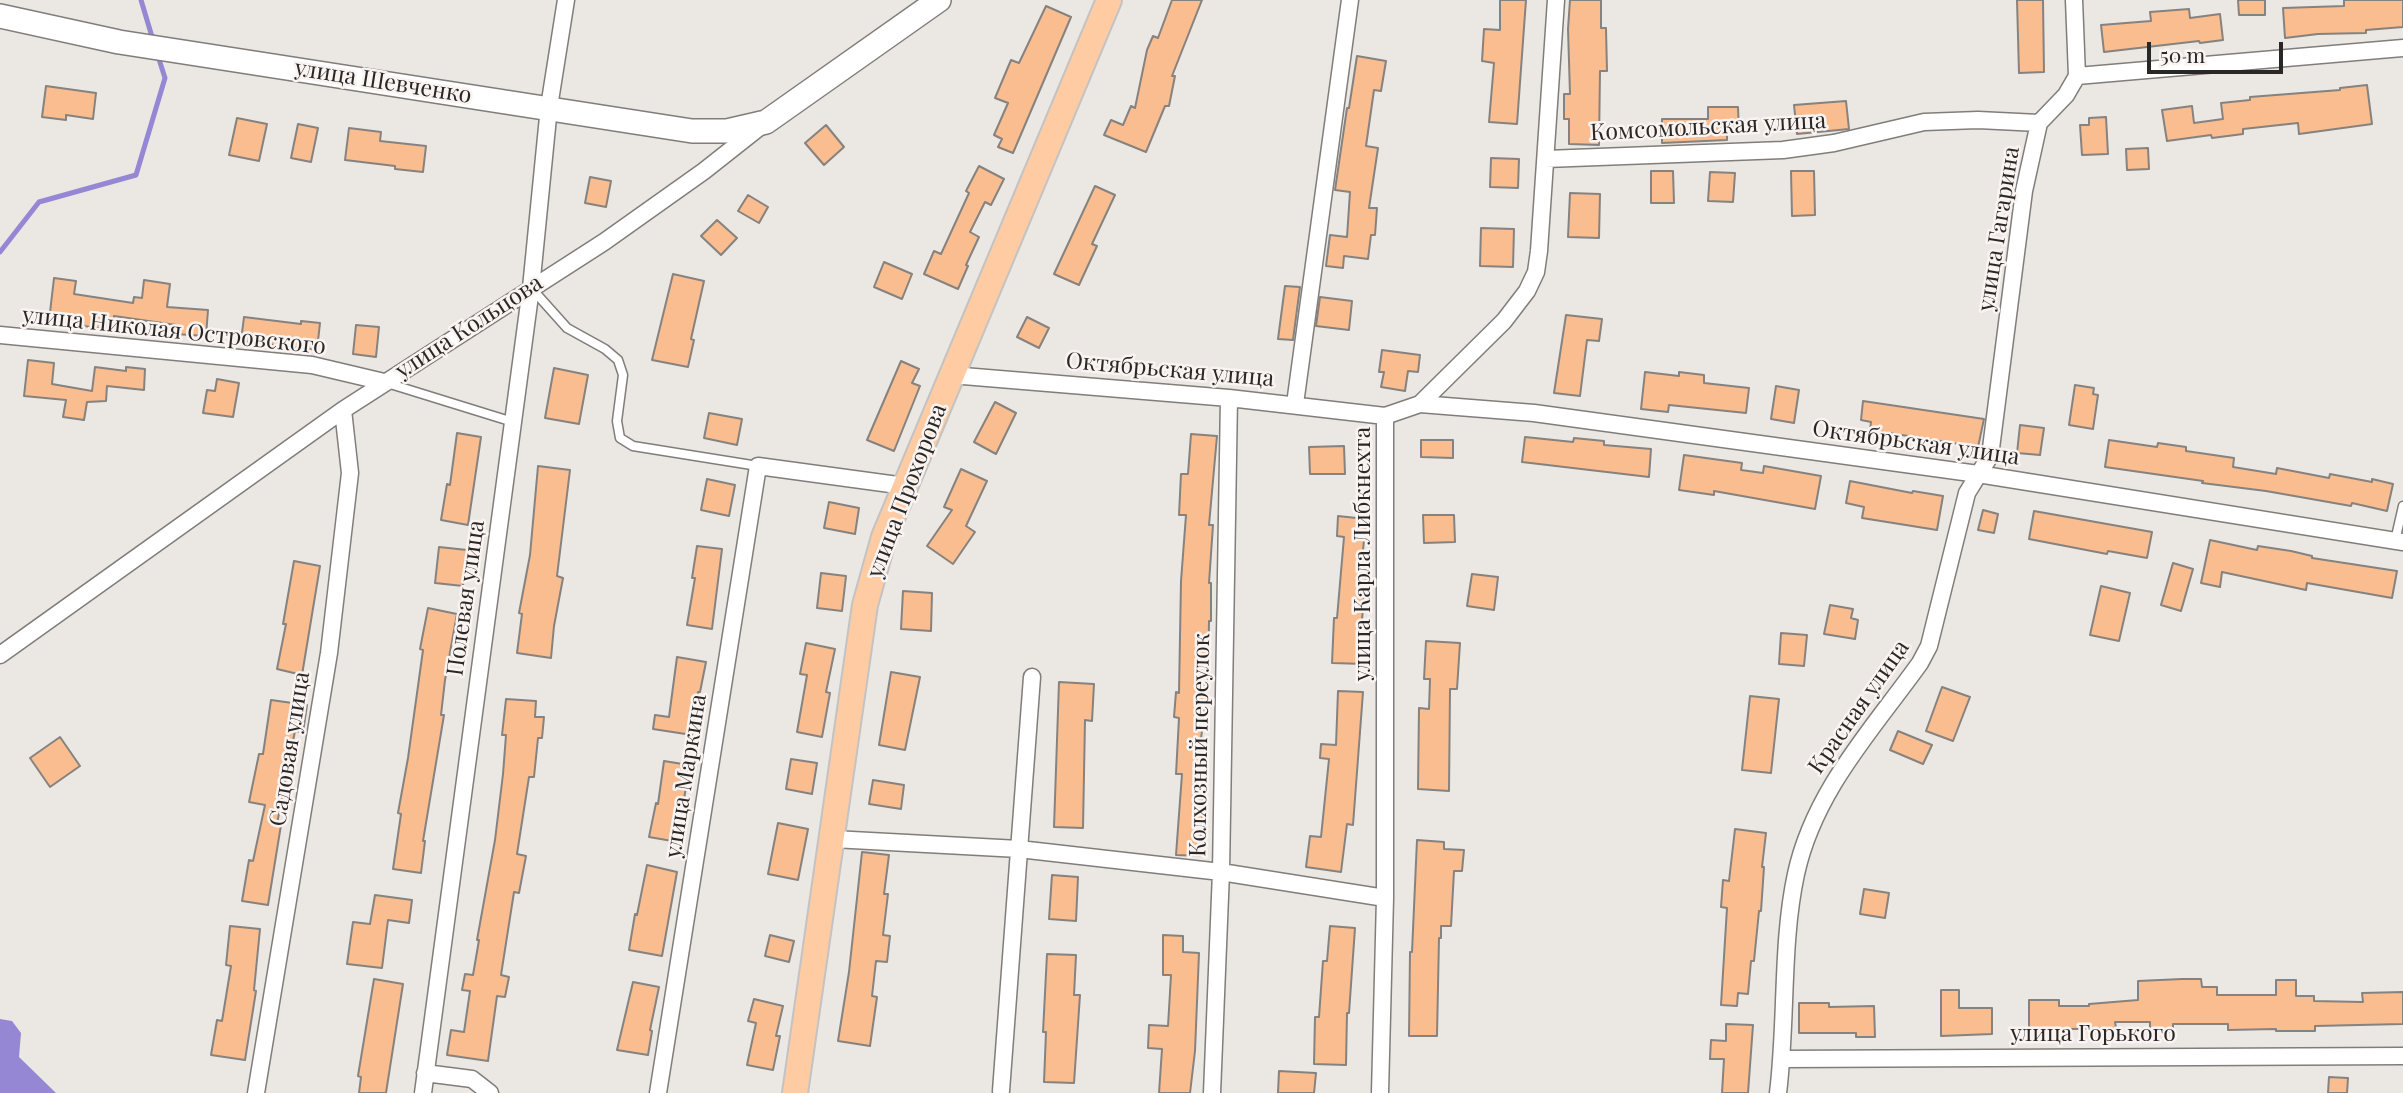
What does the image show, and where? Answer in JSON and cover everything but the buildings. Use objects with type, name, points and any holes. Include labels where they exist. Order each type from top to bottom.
[{"type":"main road","name":"улица Кольцова","points":[[766,122],[939,0]]},
{"type":"main road","name":"улица Прохорова","points":[[795,1093],[865,606],[884,537],[1109,0]]},
{"type":"main road","name":"улица Шевченко","points":[[0,16],[119,42],[692,131],[727,131],[766,122]]},
{"type":"street","name":"Полевая улица","points":[[423,1093],[531,288],[549,107],[566,0]]},
{"type":"street","points":[[1295,404],[1350,0]]},
{"type":"street","name":"улица Карла Либкнехта","points":[[1380,1093],[1385,898],[1385,416],[1420,404],[1504,321],[1527,290],[1536,272],[1556,0]]},
{"type":"street","points":[[2074,0],[2077,76],[2403,48]]},
{"type":"street","name":"улица Гагарина","points":[[1978,474],[1990,456],[2024,191],[2039,122],[2066,95],[2077,76]]},
{"type":"street","name":"улица Кольцова","points":[[0,655],[343,410],[604,242],[704,171],[766,122]]},
{"type":"street","name":"Комсомольская улица","points":[[1546,159],[1783,150],[1834,144],[1924,122],[2039,122]]},
{"type":"street","name":"улица Николая Островского","points":[[0,335],[312,365],[384,382]]},
{"type":"street","name":"Октябрьская улица","points":[[951,375],[1295,404],[1385,416]]},
{"type":"street","name":"Колхозный переулок","points":[[1212,1093],[1221,872],[1229,398]]},
{"type":"street","name":"Октябрьская улица","points":[[1420,404],[1534,413],[1978,474],[2399,542]]},
{"type":"street","name":"Садовая улица","points":[[256,1093],[330,639],[350,474],[343,410]]},
{"type":"street","points":[[758,466],[905,486]]},
{"type":"street","name":"улица Маркина","points":[[658,1093],[758,466]]},
{"type":"street","name":"Красная улица","points":[[1778,1093],[1783,1059],[1790,904],[1796,871],[1809,831],[1837,775],[1920,663],[1929,646],[1967,493],[1978,474]]},
{"type":"street","points":[[1001,1091],[1032,677]]},
{"type":"street","points":[[833,839],[1018,849],[1221,872],[1385,898]]},
{"type":"street","name":"улица Горького","points":[[1783,1059],[2403,1056]]},
{"type":"street","points":[[425,1073],[472,1079],[490,1093]]},
{"type":"lane","points":[[531,288],[567,328],[605,349],[618,360],[623,375],[617,421],[620,438],[633,446],[758,466]]},
{"type":"lane","points":[[384,382],[513,422]]},
{"type":"lane","points":[[2399,542],[2403,506]]},
{"type":"shaded area","points":[[0,1019],[12,1021],[21,1033],[19,1057],[56,1093],[0,1093]]},
{"type":"waterway","points":[[141,0],[153,40]]},
{"type":"waterway","points":[[0,252],[39,202],[136,175],[165,78],[157,53]]}]
